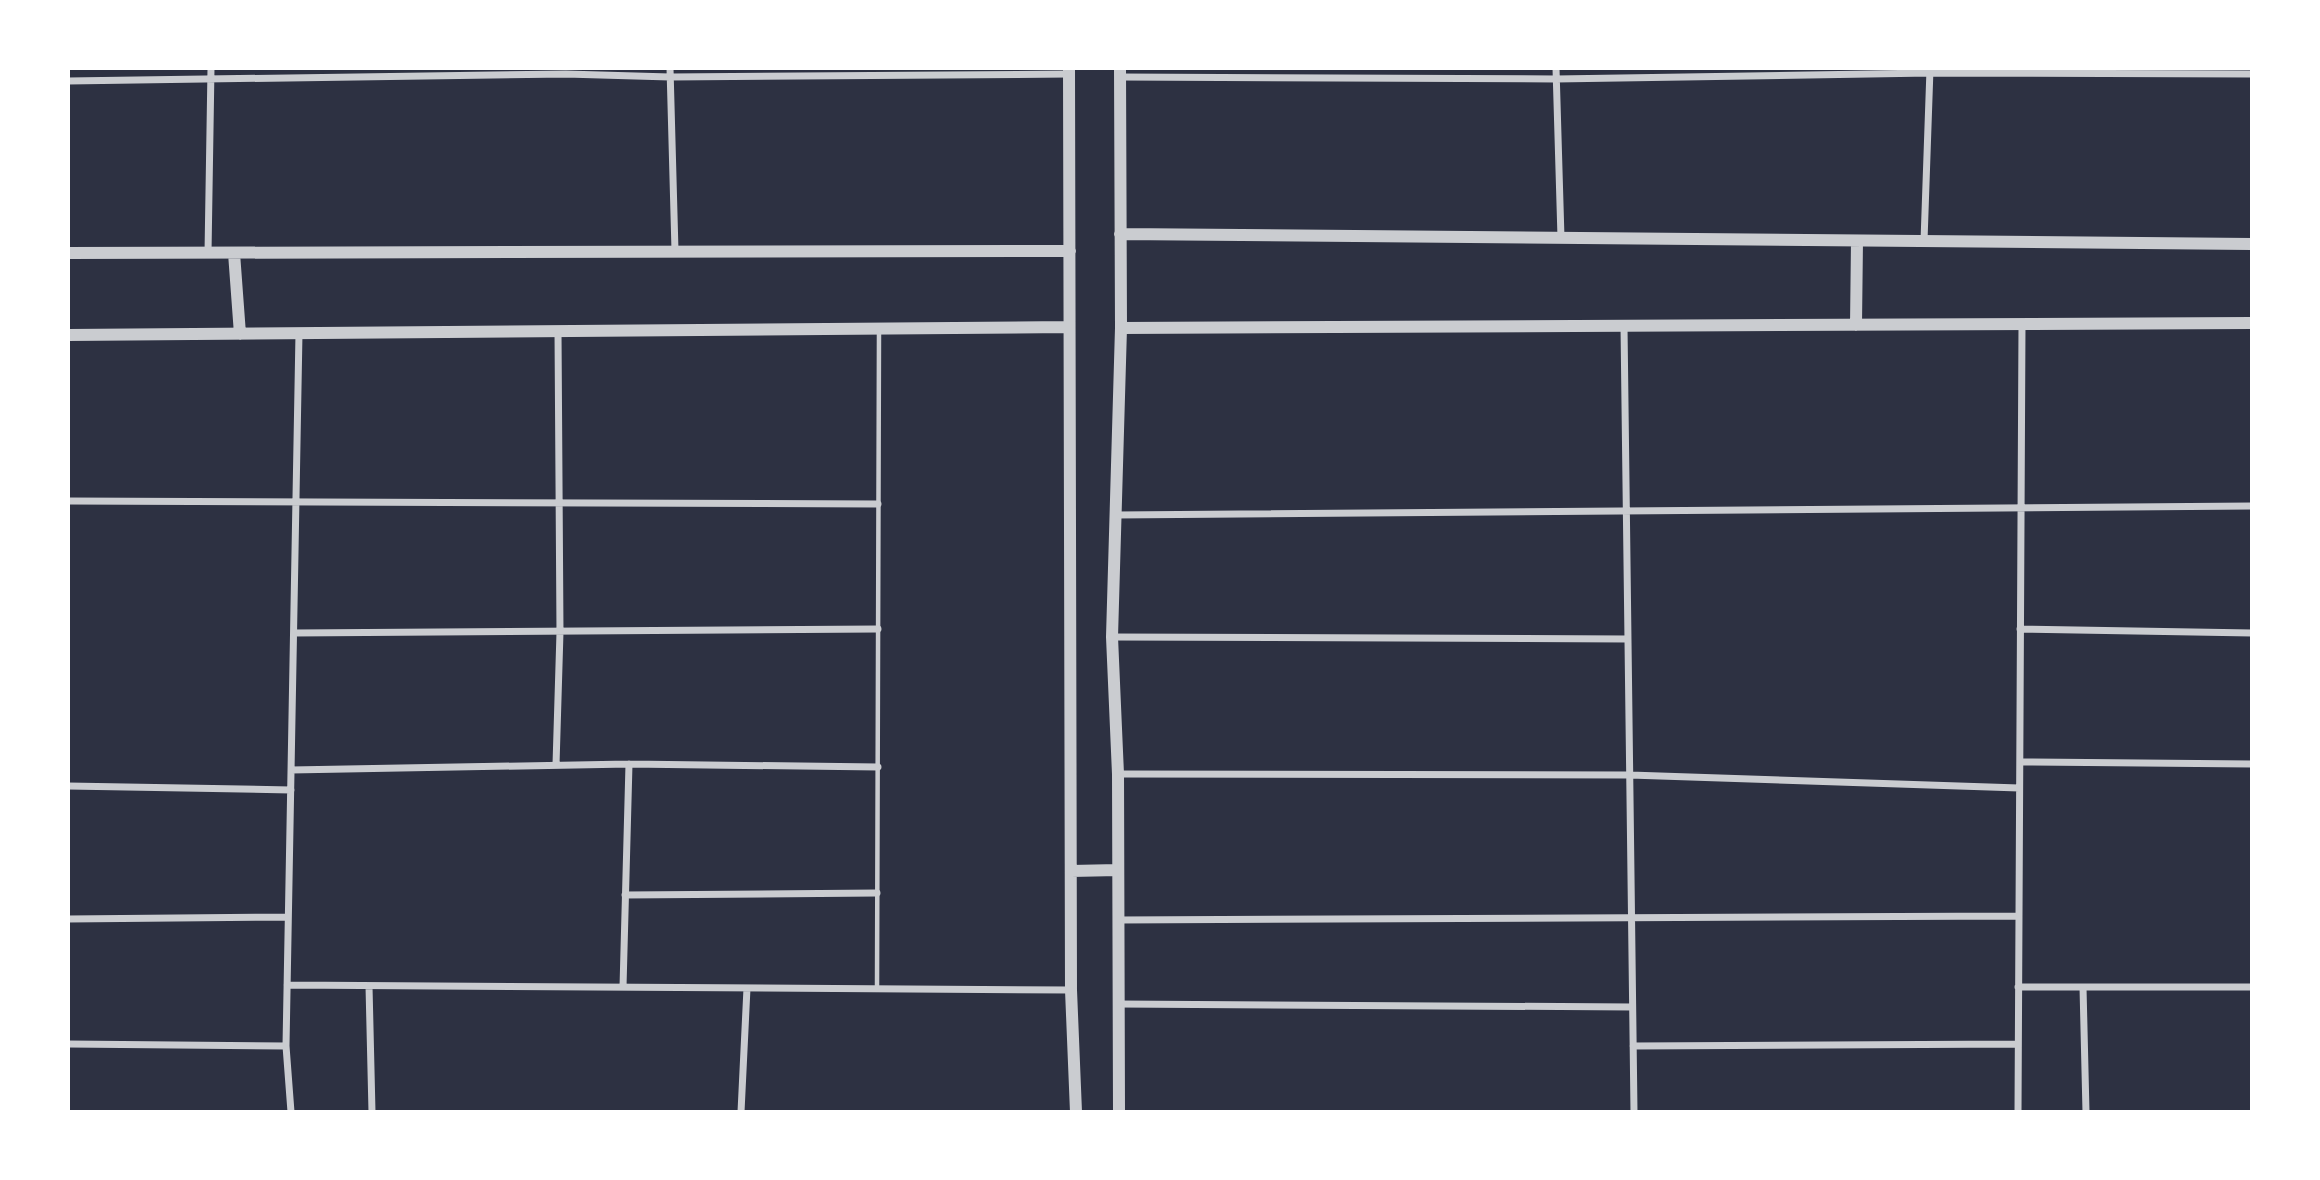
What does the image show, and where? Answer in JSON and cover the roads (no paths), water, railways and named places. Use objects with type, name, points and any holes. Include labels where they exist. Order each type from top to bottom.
[{"type":"street","points":[[208,253],[211,68]]},
{"type":"street","points":[[1556,68],[1561,238]]},
{"type":"street","points":[[1924,241],[1930,70]]},
{"type":"street","points":[[1119,1112],[1118,774],[1112,637],[1121,328],[1120,73],[1556,79],[1930,70],[2252,74]]},
{"type":"street","points":[[68,81],[566,71],[1069,71],[1071,990],[1076,1112]]},
{"type":"street","points":[[670,72],[675,251]]},
{"type":"street","points":[[1120,234],[2252,244]]},
{"type":"street","points":[[1856,325],[1857,241]]},
{"type":"street","points":[[68,253],[1070,251]]},
{"type":"street","points":[[234,253],[240,334]]},
{"type":"street","points":[[1121,328],[2252,323]]},
{"type":"street","points":[[2018,1112],[2022,324]]},
{"type":"street","points":[[1625,326],[1634,1112]]},
{"type":"street","points":[[68,335],[1069,327]]},
{"type":"street","points":[[556,765],[561,632],[558,331]]},
{"type":"street","points":[[290,1112],[286,1046],[299,333]]},
{"type":"street","points":[[68,500],[878,503]]},
{"type":"street","points":[[1116,515],[2252,506]]},
{"type":"street","points":[[294,633],[878,629]]},
{"type":"street","points":[[2020,629],[2252,633]]},
{"type":"street","points":[[1112,637],[1628,639]]},
{"type":"street","points":[[2020,762],[2252,764]]},
{"type":"street","points":[[291,770],[629,764],[878,767]]},
{"type":"street","points":[[623,987],[629,764]]},
{"type":"street","points":[[1118,774],[1630,775],[2020,789]]},
{"type":"street","points":[[68,786],[290,790]]},
{"type":"street","points":[[1071,871],[1118,870]]},
{"type":"street","points":[[625,895],[877,893]]},
{"type":"street","points":[[1119,920],[2019,916]]},
{"type":"street","points":[[68,919],[288,917]]},
{"type":"street","points":[[287,985],[1071,990]]},
{"type":"street","points":[[369,986],[372,1112]]},
{"type":"street","points":[[2018,987],[2252,987]]},
{"type":"street","points":[[2083,987],[2086,1112]]},
{"type":"street","points":[[741,1112],[747,988]]},
{"type":"street","points":[[1118,1004],[1632,1007]]},
{"type":"street","points":[[68,1044],[286,1046]]},
{"type":"street","points":[[1633,1046],[2018,1044]]},
{"type":"lane","points":[[877,988],[879,328]]}]
